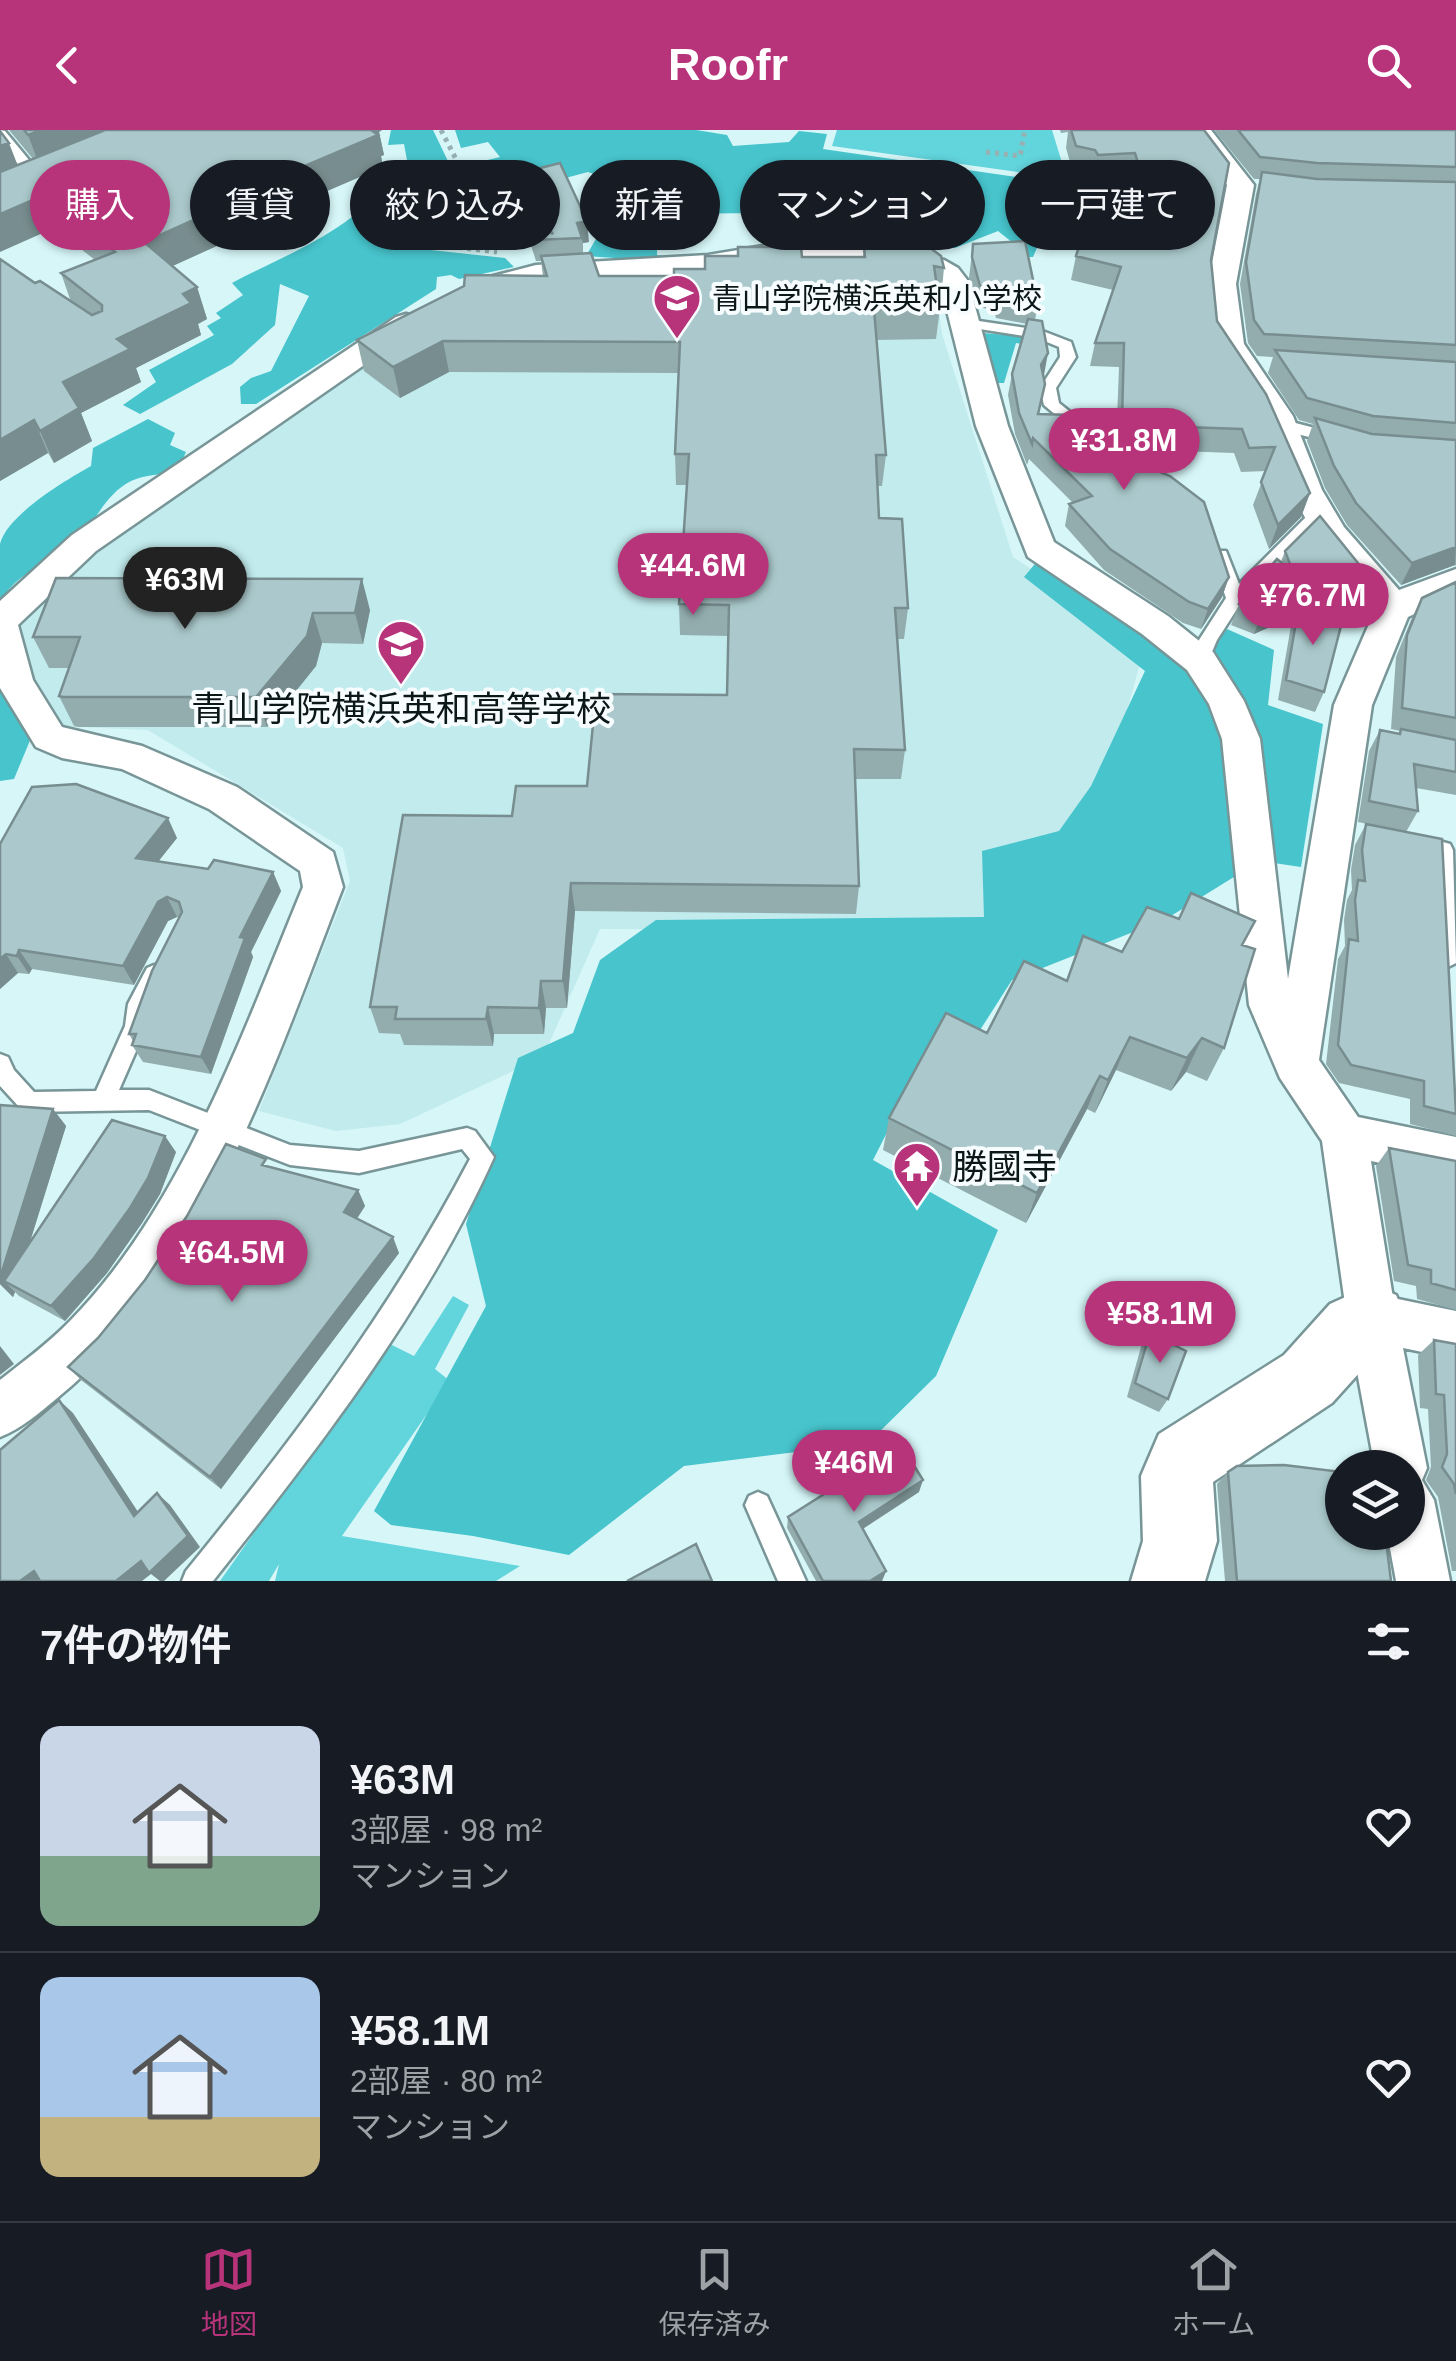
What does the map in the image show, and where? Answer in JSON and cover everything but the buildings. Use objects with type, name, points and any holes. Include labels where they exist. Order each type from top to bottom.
[{"type":"street","points":[[1198,130],[1250,186],[1222,284],[1230,344],[1250,364],[1331,534],[1380,586],[1392,610]]},
{"type":"street","points":[[13,192],[30,185]]},
{"type":"street","points":[[0,1412],[96,1330],[167,1231],[224,1130],[323,887],[318,862],[223,798],[128,756],[62,744],[50,737],[15,682],[0,623],[84,542],[441,303],[536,274],[708,264],[786,250],[876,252],[934,266],[954,281],[992,426],[1040,550],[1139,614],[1200,661],[1226,701],[1241,739],[1270,1005],[1296,1064],[1344,1135],[1372,1318],[1398,1450]]},
{"type":"street","points":[[1296,1064],[1342,831],[1357,733],[1353,705],[1392,610],[1456,581]]},
{"type":"street","points":[[1344,1135],[1456,1158]]},
{"type":"street","points":[[1168,1581],[1180,1541],[1176,1476],[1184,1460],[1308,1379],[1354,1328],[1372,1318],[1456,1336]]},
{"type":"street","points":[[1418,1550],[1424,1581]]},
{"type":"lane","points":[[0,134],[30,161]]},
{"type":"lane","points":[[965,324],[1040,334],[1066,345],[1068,358],[1048,388],[1052,405],[1138,476],[1154,483]]},
{"type":"lane","points":[[1280,424],[1346,442]]},
{"type":"lane","points":[[1200,661],[1206,641],[1236,600],[1319,514]]},
{"type":"lane","points":[[1213,535],[1236,600]]},
{"type":"lane","points":[[1441,850],[1449,981]]},
{"type":"lane","points":[[103,1100],[136,1026],[139,1004],[162,959]]},
{"type":"lane","points":[[2,1075],[29,1102],[149,1100],[290,1154],[359,1162],[467,1138],[484,1157],[424,1271],[250,1514],[196,1581]]},
{"type":"lane","points":[[758,1505],[792,1581]]},
{"type":"path","points":[[440,130],[473,192],[420,223],[438,244],[510,254],[536,274]]},
{"type":"path","points":[[986,152],[1020,156],[1026,130]]},
{"type":"shaded area","points":[[391,130],[433,130],[447,160],[407,160],[404,144],[388,145]]},
{"type":"shaded area","points":[[455,130],[696,130],[727,135],[733,146],[789,142],[799,131],[827,134],[823,149],[899,160],[740,160],[740,213],[720,213],[720,160],[580,160],[580,174],[560,179],[560,160],[488,160],[500,157],[488,142],[461,148]]},
{"type":"shaded area","points":[[837,130],[1052,130],[1061,160],[1005,160],[1005,170],[985,167],[985,160],[932,160],[832,146]]},
{"type":"shaded area","points":[[985,172],[1005,175],[1005,237],[998,231],[985,236]]},
{"type":"shaded area","points":[[577,211],[580,227],[560,228],[560,214]]},
{"type":"shaded area","points":[[350,218],[350,250],[431,250],[505,258],[514,267],[459,279],[451,275],[437,277],[436,289],[256,404],[241,404],[240,387],[271,371],[309,296],[280,284],[275,325],[232,364],[140,414],[123,405],[156,382],[149,370],[214,335],[207,326],[221,318],[216,313],[243,295],[232,283],[299,250],[330,250],[330,232]]},
{"type":"shaded area","points":[[590,250],[657,250],[657,255],[673,257],[671,262],[586,256]]},
{"type":"shaded area","points":[[1019,250],[1036,250],[1033,257],[1022,257]]},
{"type":"shaded area","points":[[932,260],[942,334],[1013,557],[1145,645],[1078,890],[973,930],[600,929],[543,1057],[400,1124],[336,1131],[259,1111],[350,881],[343,848],[148,730],[57,726],[9,634],[14,609],[304,391],[513,283]]},
{"type":"shaded area","points":[[983,333],[1042,338],[1040,347],[1016,343],[1004,383],[995,383]]},
{"type":"shaded area","points":[[148,419],[175,433],[170,445],[186,452],[177,472],[142,477],[123,486],[74,544],[20,579],[0,601],[0,544],[5,533],[39,499],[91,466],[93,448]]},
{"type":"shaded area","points":[[1039,559],[1191,666],[1209,696],[1226,741],[1242,872],[1166,919],[1012,980],[975,1038],[937,1034],[873,1160],[998,1230],[936,1376],[868,1443],[684,1466],[569,1555],[391,1525],[374,1511],[486,1306],[466,1224],[518,1058],[573,1033],[600,960],[656,920],[984,917],[982,851],[1059,831],[1091,786],[1145,671],[1024,577]]},
{"type":"shaded area","points":[[1227,629],[1274,650],[1268,705],[1323,724],[1301,867],[1274,863],[1213,660],[1215,643]]},
{"type":"shaded area","points":[[0,678],[31,738],[14,779],[0,781]]},
{"type":"shaded area","points":[[453,1296],[469,1305],[435,1369],[450,1381],[342,1536],[520,1566],[496,1581],[275,1581],[279,1564],[269,1581],[220,1581],[388,1343],[414,1356]]},
{"type":"place","name":"青山学院横浜英和小学校","points":[[677,340]]},
{"type":"place","name":"青山学院横浜英和高等学校","points":[[401,686]]},
{"type":"place","name":"勝國寺","points":[[917,1208]]}]
